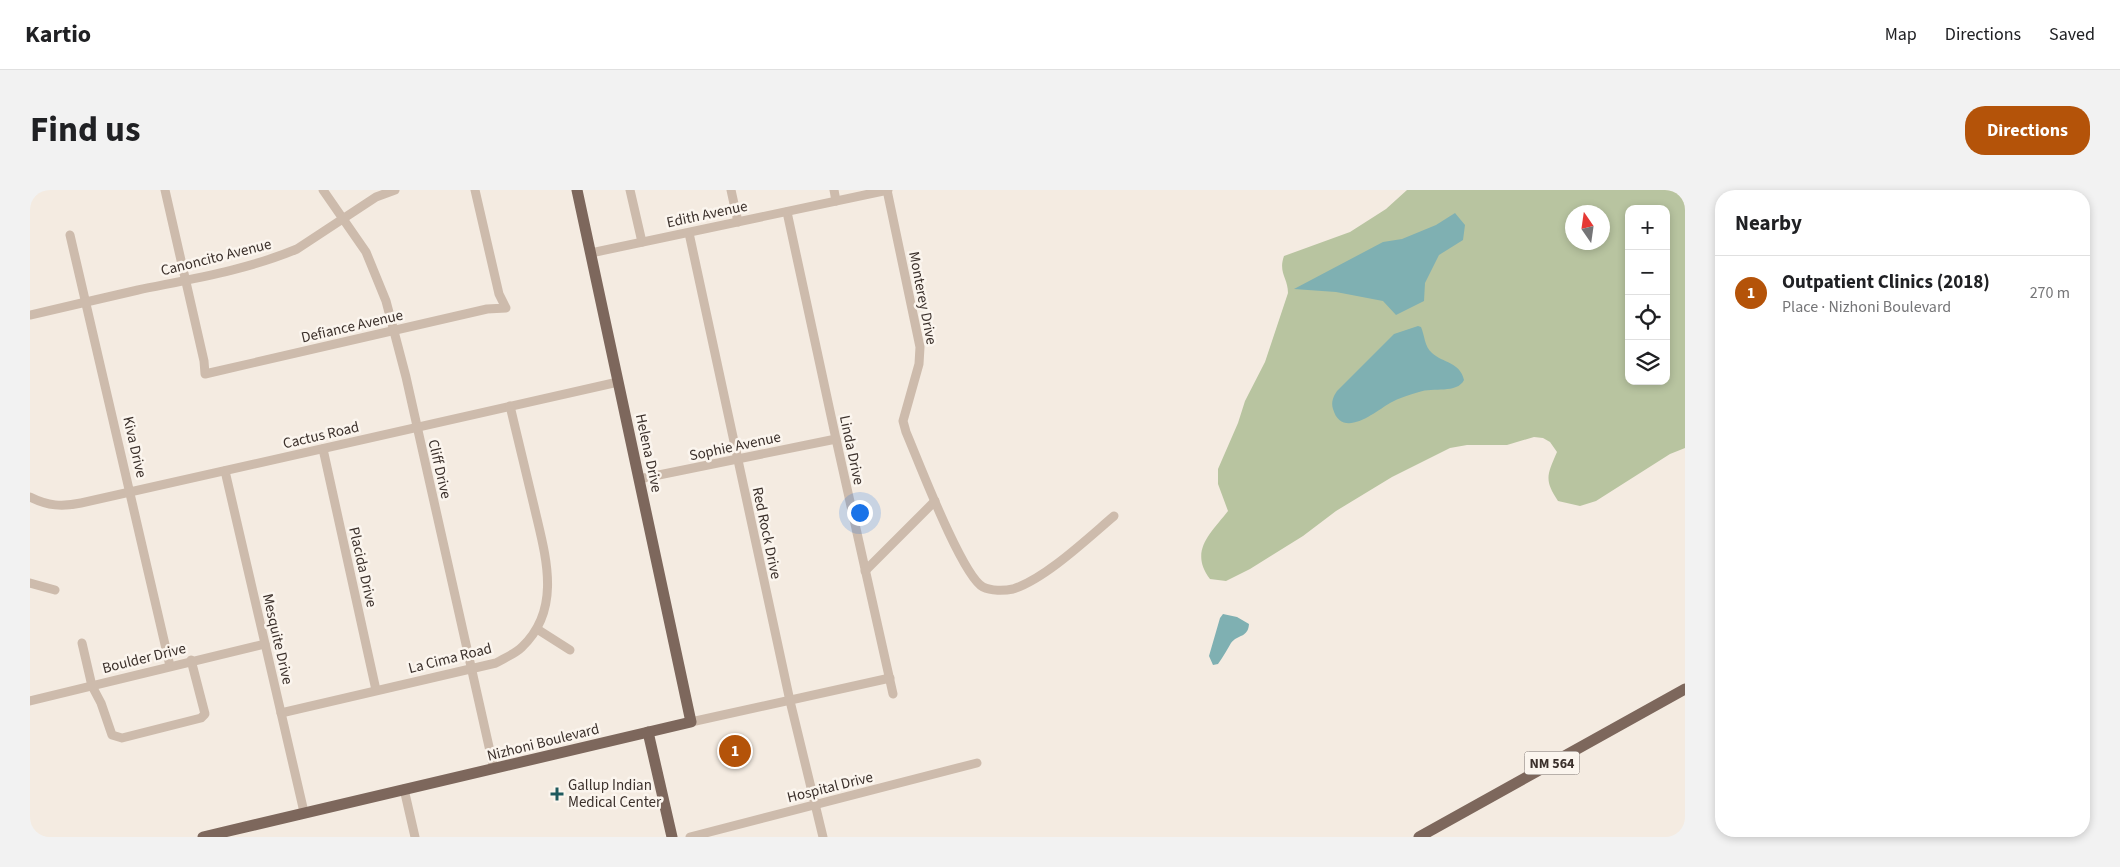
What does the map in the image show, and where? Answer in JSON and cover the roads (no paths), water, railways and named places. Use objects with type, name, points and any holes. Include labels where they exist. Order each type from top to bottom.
[{"type":"main road","name":"Helena Drive","points":[[577,190],[691,722]]},
{"type":"main road","name":"NM 564","points":[[1419,837],[1685,690]]},
{"type":"main road","name":"Nizhoni Boulevard","points":[[203,837],[404,788],[494,770],[691,722]]},
{"type":"main road","points":[[648,732],[672,837]]},
{"type":"street","points":[[165,190],[186,280]]},
{"type":"street","name":"Cliff Drive","points":[[323,190],[357,238],[374,268],[394,330],[494,770]]},
{"type":"street","name":"Canoncito Avenue","points":[[30,315],[258,263],[297,249],[376,197],[395,190]]},
{"type":"street","name":"Defiance Avenue","points":[[186,280],[204,361],[205,374],[488,309],[506,308],[499,294],[475,190]]},
{"type":"street","points":[[630,190],[642,242]]},
{"type":"street","points":[[731,190],[738,222]]},
{"type":"street","points":[[834,190],[836,201]]},
{"type":"street","name":"Edith Avenue","points":[[591,253],[887,190]]},
{"type":"street","name":"Monterey Drive","points":[[887,190],[920,347],[919,364],[903,422],[970,576],[982,587],[992,590],[1012,589],[1028,582],[1065,558],[1114,516]]},
{"type":"street","name":"Linda Drive","points":[[787,212],[893,694]]},
{"type":"street","name":"Red Rock Drive","points":[[690,233],[790,701],[823,837]]},
{"type":"street","name":"Kiva Drive","points":[[70,235],[170,666]]},
{"type":"street","name":"Cactus Road","points":[[30,498],[48,505],[64,506],[618,382]]},
{"type":"street","name":"La Cima Road","points":[[281,713],[496,663],[522,648],[537,629],[546,607],[549,587],[546,560],[510,406]]},
{"type":"street","name":"Sophie Avenue","points":[[639,479],[836,439]]},
{"type":"street","name":"Placida Drive","points":[[323,449],[376,690]]},
{"type":"street","name":"Mesquite Drive","points":[[225,471],[304,812]]},
{"type":"street","points":[[865,571],[936,501]]},
{"type":"street","points":[[30,584],[55,590]]},
{"type":"street","points":[[537,629],[570,650]]},
{"type":"street","points":[[82,643],[92,686],[101,703],[112,735],[122,738],[201,718],[205,714],[191,660]]},
{"type":"street","name":"Boulder Drive","points":[[30,701],[191,660],[265,644]]},
{"type":"street","name":"Nizhoni Boulevard","points":[[691,722],[890,678]]},
{"type":"street","name":"Hospital Drive","points":[[690,837],[977,763]]},
{"type":"street","points":[[404,788],[415,837]]},
{"type":"water","points":[[1455,213],[1465,225],[1463,240],[1439,255],[1425,283],[1424,301],[1396,315],[1383,301],[1336,292],[1294,289],[1383,242],[1402,239],[1436,225]]},
{"type":"water","points":[[1418,326],[1421,327],[1429,350],[1455,366],[1462,374],[1464,380],[1461,384],[1450,389],[1425,391],[1404,397],[1359,421],[1351,423],[1337,418],[1332,404],[1333,397],[1337,391],[1394,334]]},
{"type":"water","points":[[1223,614],[1237,617],[1249,624],[1247,632],[1231,643],[1218,664],[1213,665],[1209,656],[1220,618]]},
{"type":"place","name":"Outpatient Clinics (2018)","points":[[735,751]]},
{"type":"place","name":"Gallup Indian Medical Center","points":[[557,794]]}]
